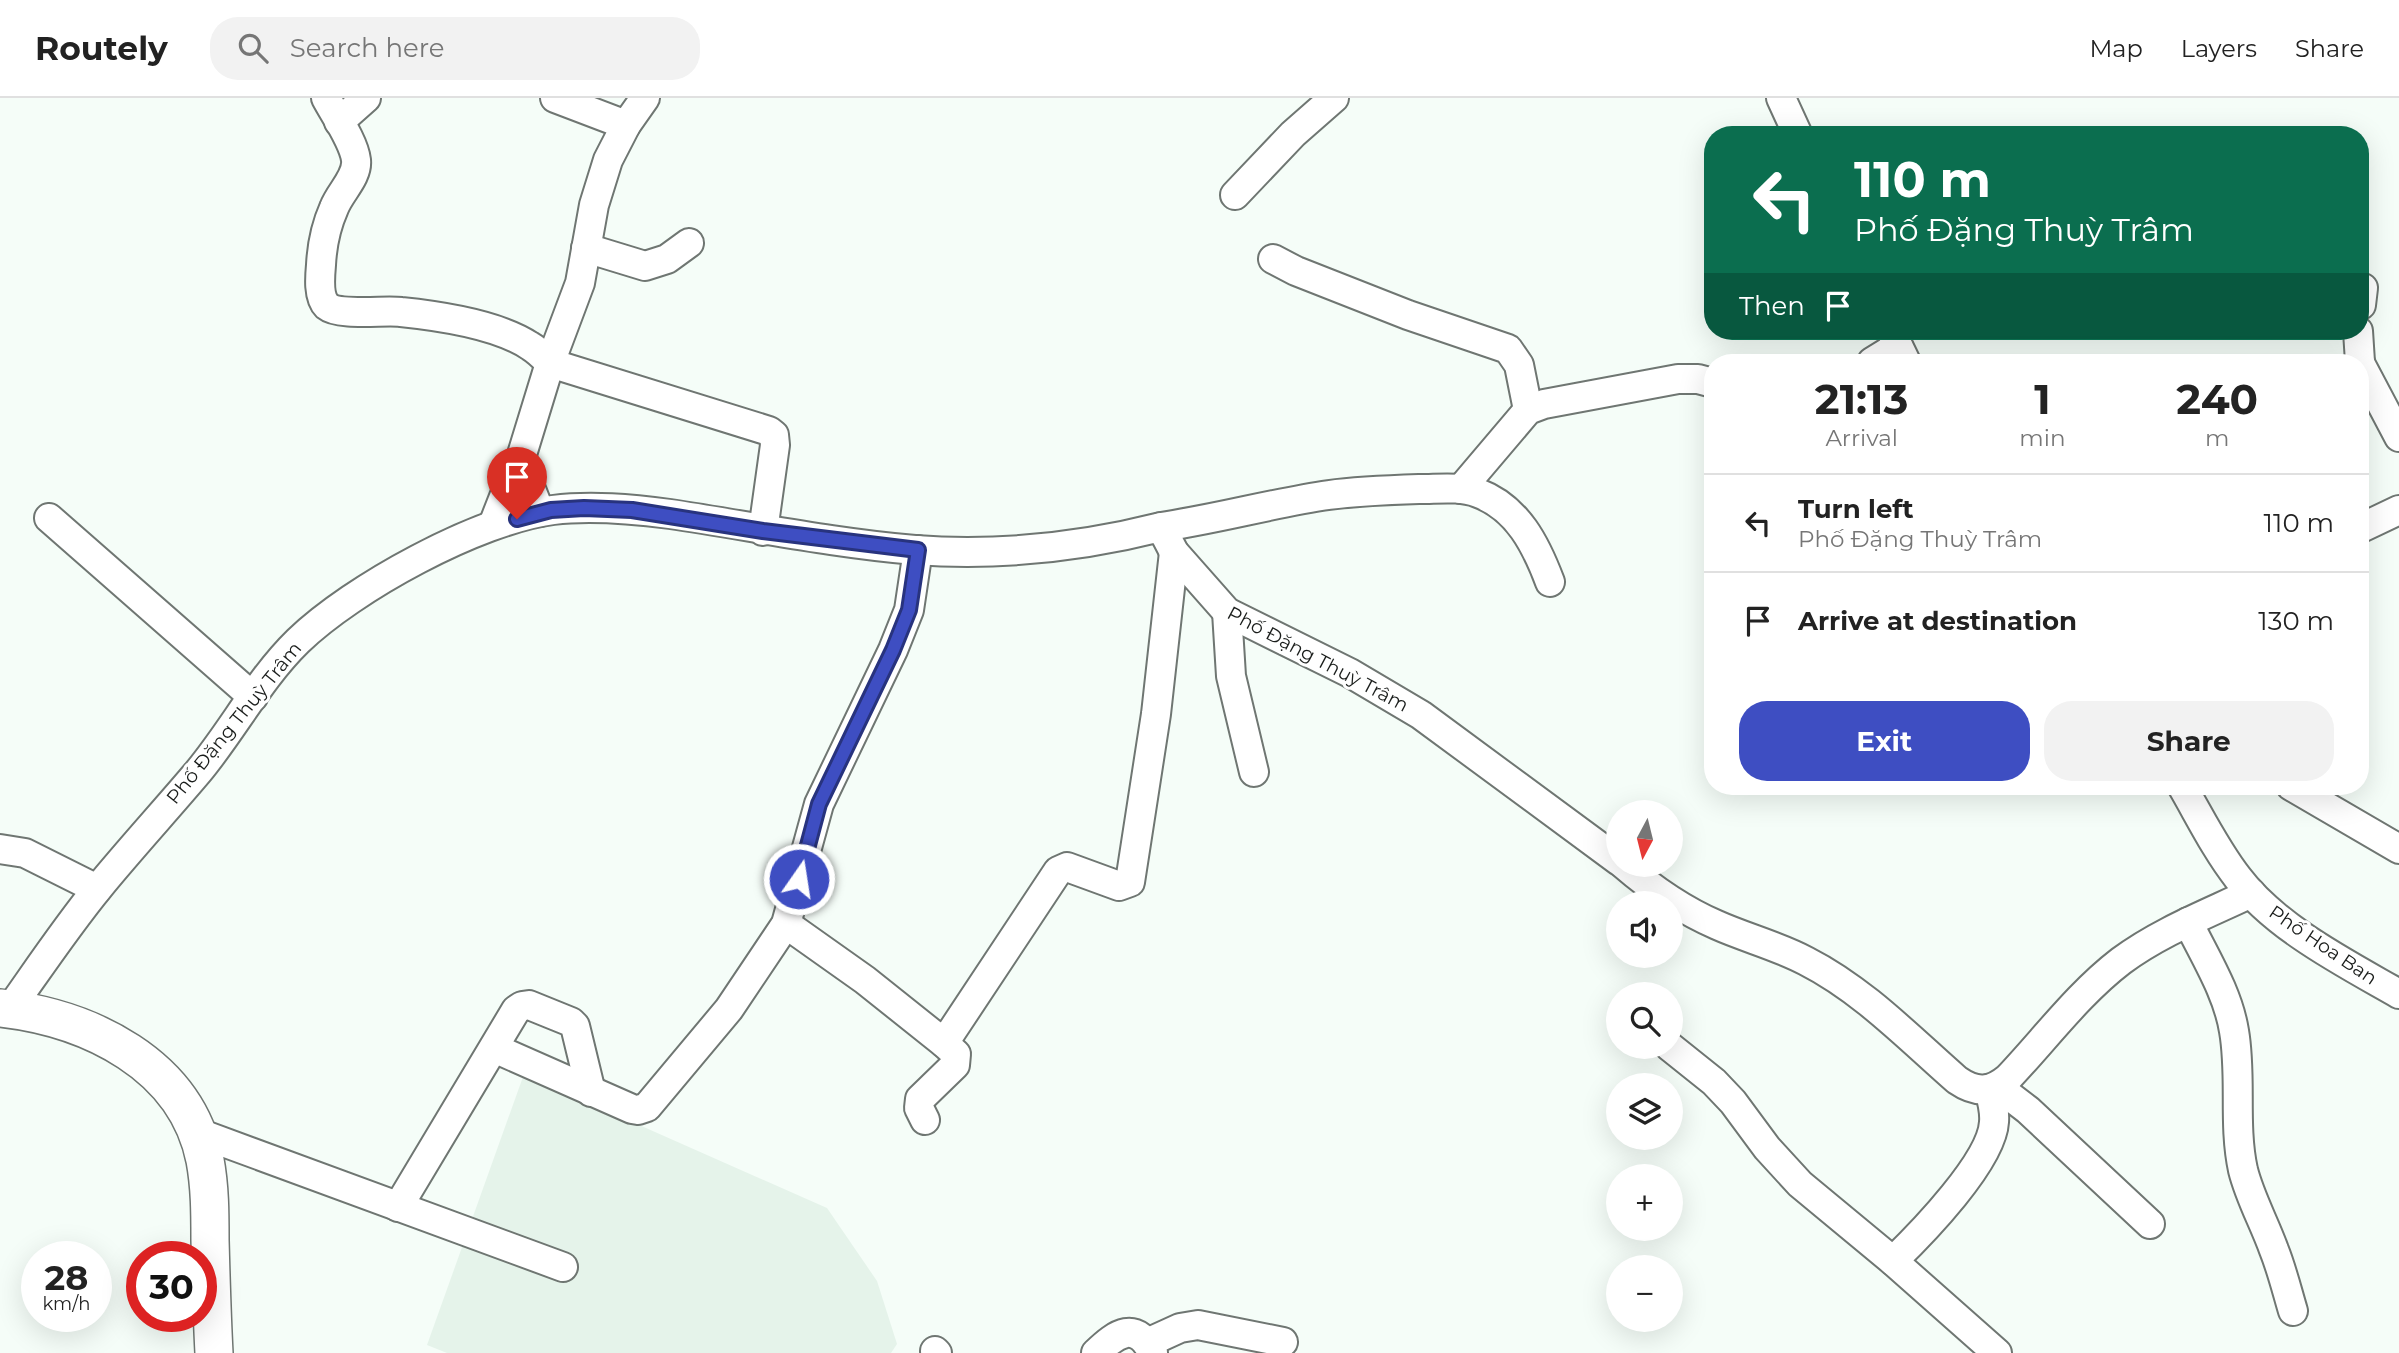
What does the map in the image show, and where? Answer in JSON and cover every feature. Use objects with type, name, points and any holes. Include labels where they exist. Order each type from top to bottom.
[{"type":"main road","points":[[5,1009],[54,1018],[80,1027],[127,1051],[147,1063],[175,1093],[187,1111],[204,1158],[209,1189],[214,1353]]},
{"type":"street","points":[[326,98],[355,153],[357,163],[334,207],[325,236],[320,277],[323,299],[327,305],[341,310],[397,311],[437,316],[510,335],[530,346],[550,363],[769,431],[774,435],[775,444],[763,531]]},
{"type":"street","points":[[339,122],[366,98]]},
{"type":"street","points":[[555,98],[626,125]]},
{"type":"street","points":[[493,525],[520,461],[550,363],[576,294],[594,205],[608,160],[626,125],[645,98]]},
{"type":"street","points":[[1235,195],[1293,134],[1334,98]]},
{"type":"street","points":[[1781,98],[1794,126]]},
{"type":"street","points":[[586,248],[645,266],[667,259],[689,243]]},
{"type":"street","points":[[1273,259],[1296,271],[1408,315],[1508,349],[1519,365],[1528,410]]},
{"type":"street","points":[[1461,489],[1528,410],[1544,404],[1665,381],[1704,381]]},
{"type":"street","points":[[2369,381],[2399,437]]},
{"type":"street","points":[[520,461],[540,512]]},
{"type":"street","points":[[1161,527],[1328,495],[1391,490],[1461,489],[1489,499],[1516,519],[1537,550],[1550,582]]},
{"type":"street","name":"Phố Đặng Thuỳ Trâm","points":[[5,1009],[97,889],[227,736],[253,697],[298,641],[326,617],[447,544],[493,525],[540,512],[584,508],[632,510],[763,531],[918,550],[1034,549],[1120,537],[1161,527],[1174,552],[1227,612],[1350,673],[1421,715],[1606,852]]},
{"type":"street","points":[[2369,524],[2399,510]]},
{"type":"street","points":[[49,518],[253,697]]},
{"type":"street","points":[[494,1048],[632,1109],[647,1107],[729,1009],[786,924],[819,804],[893,650],[909,610],[918,550]]},
{"type":"street","points":[[944,1043],[1058,871],[1067,867],[1119,886],[1124,886],[1131,879],[1156,714],[1174,552]]},
{"type":"street","points":[[1227,612],[1231,676],[1254,772]]},
{"type":"street","name":"Phố Hoa Ban","points":[[2187,795],[2225,859],[2251,893],[2321,948],[2399,994]]},
{"type":"street","points":[[2306,795],[2399,849]]},
{"type":"street","points":[[0,849],[25,853],[97,889]]},
{"type":"street","name":"Phố Đặng Thuỳ Trâm","points":[[1638,877],[1697,916],[1805,960],[1829,974],[1869,1002],[1957,1080],[1973,1089],[1993,1088]]},
{"type":"street","points":[[1993,1088],[2008,1078],[2083,995],[2114,968],[2148,943],[2251,893]]},
{"type":"street","points":[[2188,922],[2223,994],[2234,1028],[2238,1130],[2243,1167],[2251,1197],[2274,1249],[2293,1311]]},
{"type":"street","points":[[786,924],[865,980],[956,1054],[955,1065],[920,1099],[919,1108],[925,1121]]},
{"type":"street","points":[[398,1207],[516,1010],[522,1006],[529,1005],[571,1022],[578,1031],[591,1092]]},
{"type":"street","points":[[1683,1057],[1714,1082],[1733,1102],[1767,1148],[1800,1184],[1893,1261],[1997,1353]]},
{"type":"street","points":[[1993,1088],[2028,1110],[2150,1224]]},
{"type":"street","points":[[1893,1261],[1927,1228],[1953,1196],[1989,1143],[1994,1121],[1993,1088]]},
{"type":"street","points":[[196,1132],[562,1267]]},
{"type":"street","points":[[1096,1353],[1122,1332],[1138,1335],[1150,1348],[1180,1328],[1198,1325],[1283,1342]]},
{"type":"shaded area","points":[[524,1074],[827,1208],[877,1281],[897,1344],[891,1353],[447,1353],[427,1345]]},
{"type":"route","points":[[517,519],[551,510],[632,510],[763,531],[918,550],[909,610],[893,650],[819,804],[799,879]]}]
